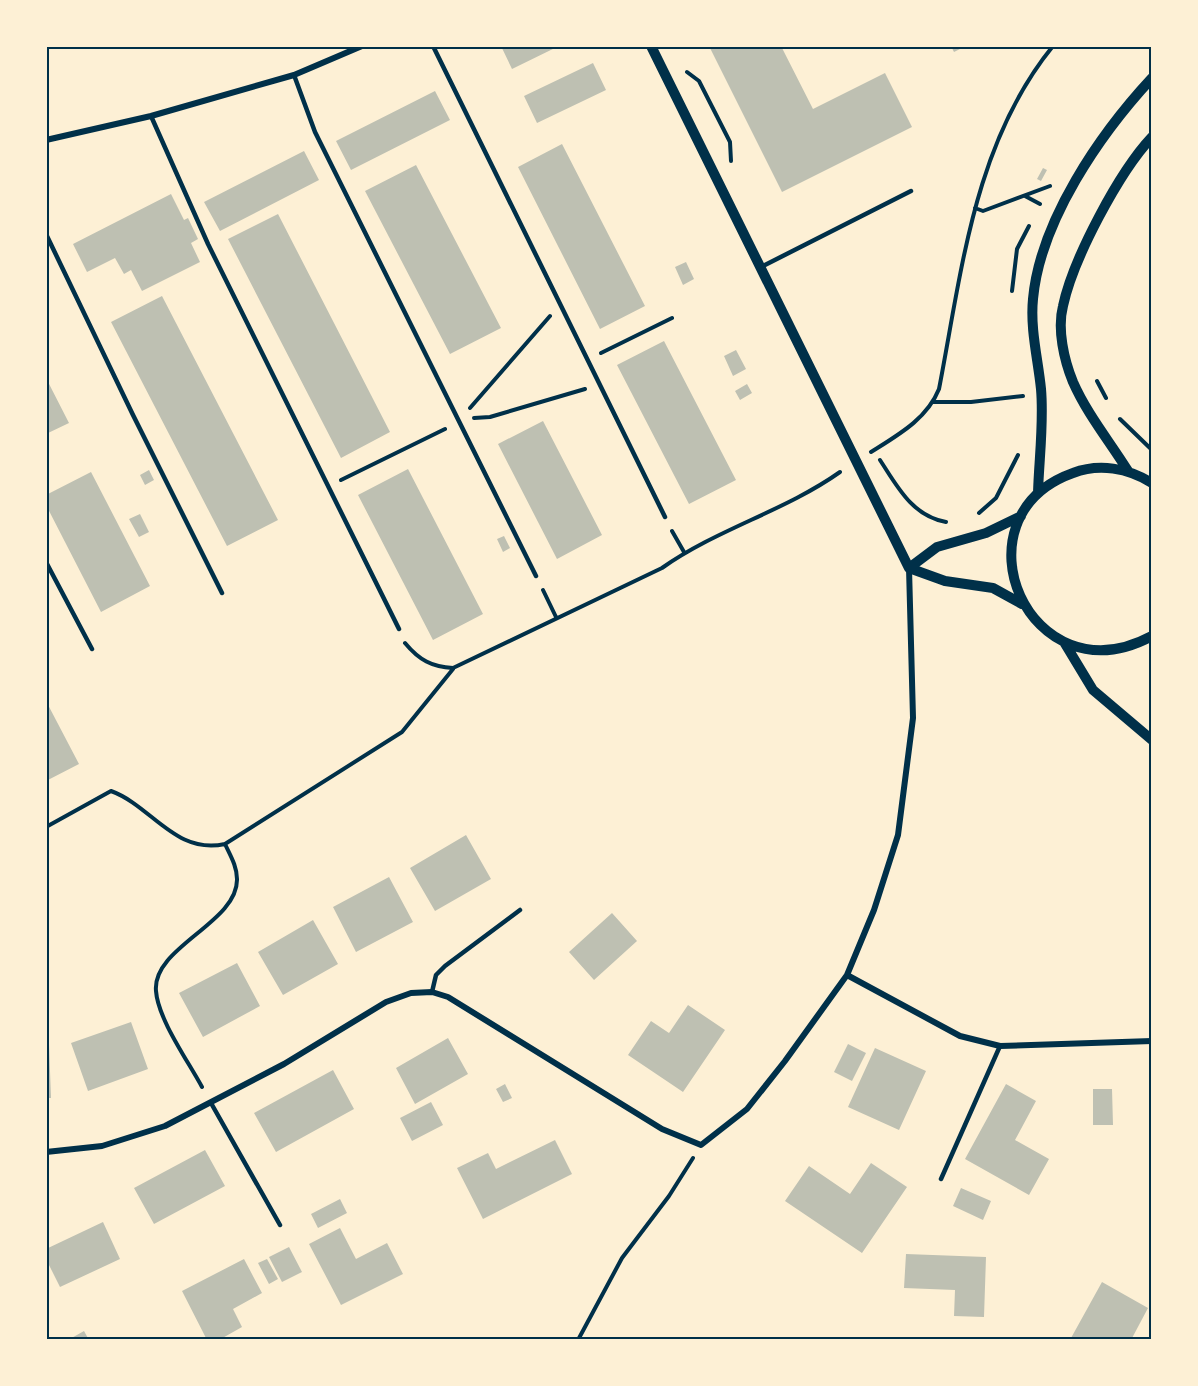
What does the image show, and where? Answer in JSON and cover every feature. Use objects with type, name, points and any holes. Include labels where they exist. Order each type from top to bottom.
[{"type":"street","points":[[46,140],[151,116],[294,75],[362,46]]},
{"type":"street","points":[[46,1152],[102,1146],[134,1138],[165,1126],[284,1064],[386,1002],[411,993],[432,992],[448,997],[662,1129],[701,1145],[747,1109],[847,975],[874,910],[898,835],[913,718],[909,568],[651,46]]},
{"type":"street","points":[[1038,494],[1041,391],[1034,345],[1033,300],[1038,262],[1077,178],[1132,99],[1152,78]]},
{"type":"street","points":[[1128,471],[1073,382],[1061,338],[1062,307],[1096,221],[1152,137]]},
{"type":"street","points":[[1152,483],[1128,471],[1096,468],[1080,470],[1051,483],[1038,494],[1021,516],[1014,533],[1011,570],[1023,604],[1040,626],[1064,642],[1100,650],[1137,644],[1152,636]]},
{"type":"street","points":[[909,568],[937,547],[986,533],[1021,516]]},
{"type":"street","points":[[909,568],[945,581],[993,588],[1023,604]]},
{"type":"street","points":[[1064,642],[1094,690],[1152,740]]},
{"type":"street","points":[[847,975],[960,1036],[1000,1046],[1152,1041]]},
{"type":"lane","points":[[432,46],[665,517]]},
{"type":"lane","points":[[294,75],[315,132],[536,576]]},
{"type":"lane","points":[[151,116],[208,244],[399,629]]},
{"type":"lane","points":[[761,267],[910,191]]},
{"type":"lane","points":[[46,234],[222,593]]},
{"type":"lane","points":[[46,562],[92,649]]},
{"type":"lane","points":[[432,992],[436,975],[445,966],[520,910]]},
{"type":"lane","points":[[941,1179],[1000,1046]]},
{"type":"lane","points":[[211,1103],[280,1225]]},
{"type":"path","points":[[46,827],[111,791],[122,795],[150,818],[192,842],[209,848],[225,844],[374,752],[402,732],[453,668],[662,568],[684,552],[802,495],[874,450],[926,413],[939,389],[975,208],[990,158],[1016,99],[1053,46]]},
{"type":"path","points":[[975,208],[983,211],[1051,186]]},
{"type":"path","points":[[1025,196],[1041,202],[1037,210]]},
{"type":"path","points":[[1011,295],[1017,249],[1033,218]]},
{"type":"path","points":[[459,423],[560,307]]},
{"type":"path","points":[[587,360],[672,318]]},
{"type":"path","points":[[1023,385],[1025,407]]},
{"type":"path","points":[[972,516],[996,498],[1017,459],[1020,448]]},
{"type":"path","points":[[874,450],[901,494],[934,520],[956,521]]},
{"type":"path","points":[[665,517],[684,552]]},
{"type":"path","points":[[536,576],[556,617]]},
{"type":"path","points":[[399,629],[403,640],[422,659],[434,667],[453,668]]},
{"type":"path","points":[[211,1103],[169,1026],[158,1002],[156,989],[158,976],[168,963],[237,891],[238,876],[225,844]]},
{"type":"path","points":[[578,1340],[622,1258],[669,1196],[701,1145]]},
{"type":"building","points":[[501,46],[559,46],[512,69]]},
{"type":"building","points":[[709,46],[781,46],[813,109],[885,73],[912,127],[782,192]]},
{"type":"building","points":[[951,46],[966,46],[954,52]]},
{"type":"building","points":[[593,63],[606,90],[537,123],[524,96]]},
{"type":"building","points":[[435,91],[450,120],[351,170],[336,141]]},
{"type":"building","points":[[562,144],[645,306],[600,329],[518,167]]},
{"type":"building","points":[[304,151],[319,180],[220,231],[204,202]]},
{"type":"building","points":[[416,165],[501,328],[450,354],[365,191]]},
{"type":"building","points":[[1043,168],[1047,170],[1041,181],[1037,179]]},
{"type":"building","points":[[171,194],[184,220],[188,218],[198,239],[191,243],[200,262],[142,291],[131,270],[124,274],[115,258],[87,272],[73,244]]},
{"type":"building","points":[[278,214],[390,432],[341,458],[228,239]]},
{"type":"building","points":[[686,262],[694,279],[683,285],[675,267]]},
{"type":"building","points":[[162,296],[278,520],[227,546],[111,322]]},
{"type":"building","points":[[664,341],[736,480],[689,504],[617,365]]},
{"type":"building","points":[[736,350],[746,369],[733,376],[724,356]]},
{"type":"building","points":[[46,378],[69,423],[46,434]]},
{"type":"building","points":[[747,384],[752,393],[740,400],[735,391]]},
{"type":"building","points":[[543,421],[602,535],[557,559],[498,444]]},
{"type":"building","points":[[408,469],[483,614],[433,640],[358,495]]},
{"type":"building","points":[[149,470],[154,480],[145,485],[140,475]]},
{"type":"building","points":[[91,472],[150,586],[101,612],[46,505],[46,495]]},
{"type":"building","points":[[140,514],[149,532],[139,537],[129,519]]},
{"type":"building","points":[[504,536],[510,548],[503,552],[497,539]]},
{"type":"building","points":[[46,701],[79,764],[46,781]]},
{"type":"building","points":[[466,835],[491,879],[435,911],[410,868]]},
{"type":"building","points":[[389,877],[413,922],[356,952],[333,907]]},
{"type":"building","points":[[612,913],[637,941],[594,980],[569,952]]},
{"type":"building","points":[[313,920],[338,964],[283,995],[258,952]]},
{"type":"building","points":[[237,963],[260,1006],[203,1037],[179,993]]},
{"type":"building","points":[[688,1005],[725,1030],[683,1092],[628,1055],[651,1021],[669,1033]]},
{"type":"building","points":[[131,1022],[148,1069],[88,1091],[71,1043]]},
{"type":"building","points":[[448,1038],[468,1074],[415,1104],[396,1068]]},
{"type":"building","points":[[46,1044],[49,1044],[51,1098],[46,1098]]},
{"type":"building","points":[[848,1044],[866,1053],[852,1081],[834,1072]]},
{"type":"building","points":[[875,1048],[926,1071],[899,1130],[848,1107]]},
{"type":"building","points":[[333,1070],[354,1109],[276,1152],[254,1113]]},
{"type":"building","points":[[505,1084],[512,1098],[503,1102],[496,1089]]},
{"type":"building","points":[[1006,1084],[1036,1101],[1015,1140],[1049,1159],[1029,1195],[965,1159]]},
{"type":"building","points":[[1093,1089],[1112,1089],[1113,1125],[1093,1125]]},
{"type":"building","points":[[431,1102],[443,1125],[412,1141],[400,1118]]},
{"type":"building","points":[[555,1140],[572,1174],[483,1219],[457,1168],[488,1153],[496,1169]]},
{"type":"building","points":[[205,1150],[225,1186],[154,1224],[134,1188]]},
{"type":"building","points":[[871,1163],[907,1187],[862,1253],[785,1201],[809,1166],[850,1194]]},
{"type":"building","points":[[961,1188],[991,1201],[983,1220],[953,1206]]},
{"type":"building","points":[[340,1199],[347,1213],[318,1228],[311,1214]]},
{"type":"building","points":[[103,1222],[120,1259],[60,1287],[46,1259],[46,1249]]},
{"type":"building","points":[[340,1228],[356,1259],[387,1243],[403,1274],[341,1305],[309,1244]]},
{"type":"building","points":[[289,1247],[302,1272],[282,1282],[269,1257]]},
{"type":"building","points":[[906,1254],[986,1257],[984,1317],[954,1316],[955,1290],[904,1288]]},
{"type":"building","points":[[244,1259],[262,1293],[233,1309],[242,1327],[219,1340],[207,1340],[182,1291]]},
{"type":"building","points":[[267,1259],[278,1279],[269,1284],[258,1263]]},
{"type":"building","points":[[1102,1282],[1148,1308],[1131,1340],[1073,1340],[1071,1338]]},
{"type":"building","points":[[84,1331],[89,1340],[68,1340]]}]
